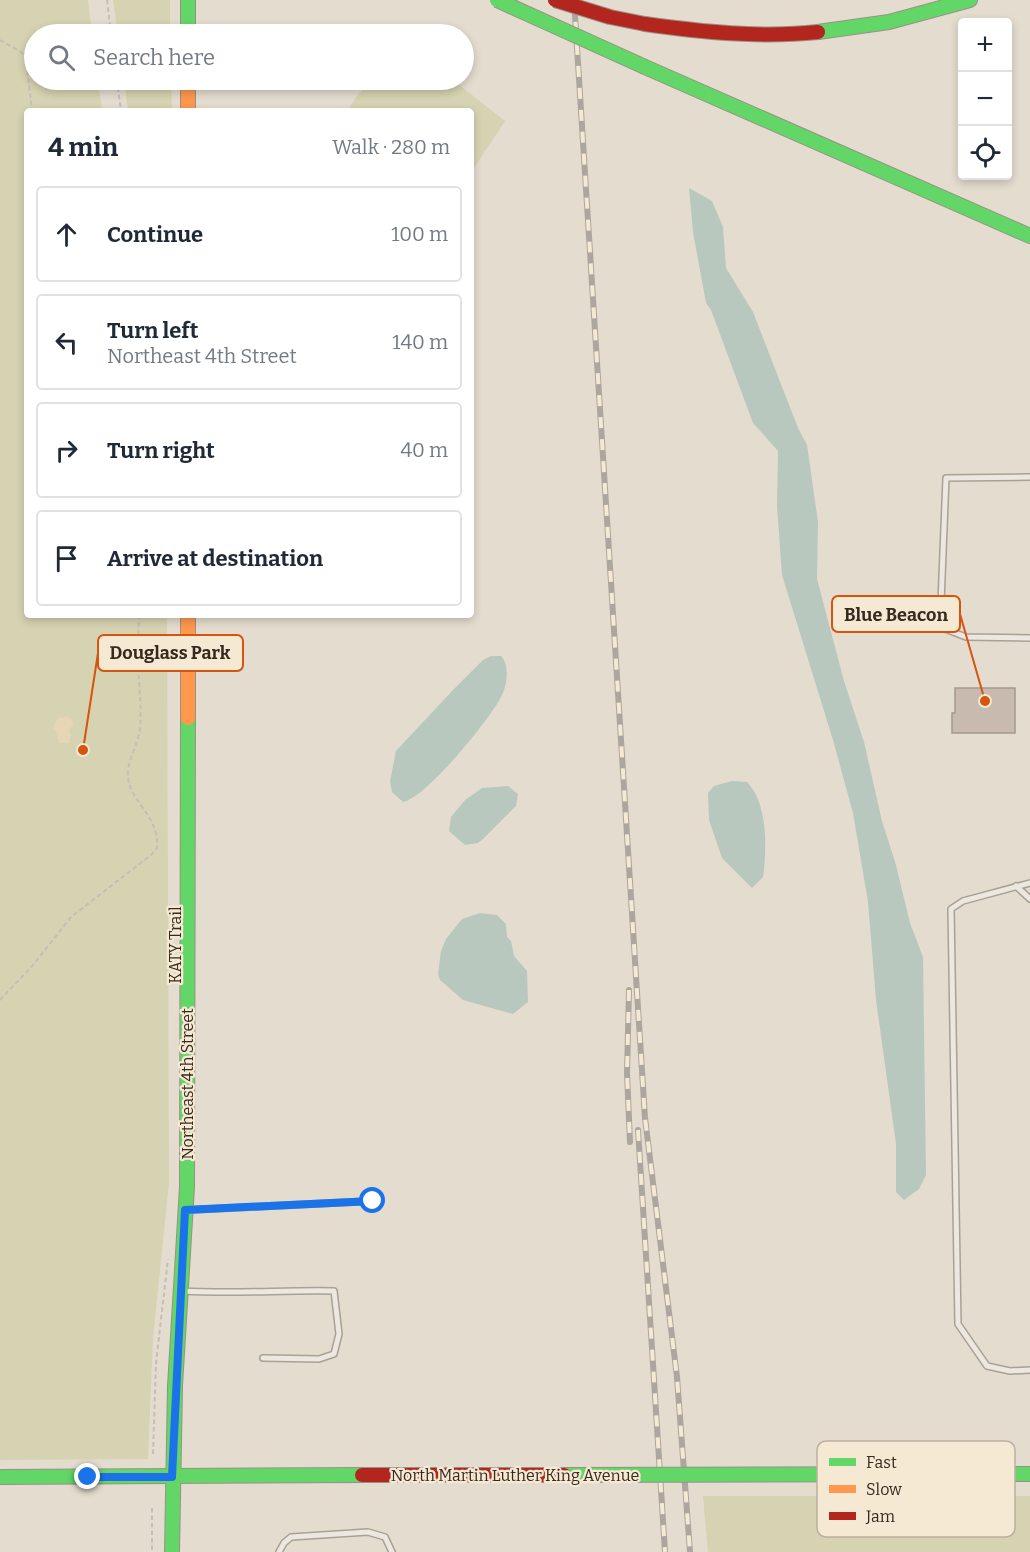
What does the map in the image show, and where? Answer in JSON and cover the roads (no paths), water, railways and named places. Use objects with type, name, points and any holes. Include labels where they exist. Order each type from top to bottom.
[{"type":"main road","points":[[188,0],[188,24]]},
{"type":"main road","points":[[497,0],[1030,236]]},
{"type":"main road","points":[[555,0],[610,17],[645,24],[720,34],[788,35],[840,31],[892,22],[970,0]]},
{"type":"main road","points":[[188,90],[188,108]]},
{"type":"main road","name":"Northeast 4th Street","points":[[172,1552],[172,1477],[185,1210],[188,1049],[188,618]]},
{"type":"main road","name":"North Martin Luther King Avenue","points":[[0,1477],[817,1474]]},
{"type":"main road","name":"North Martin Luther King Avenue","points":[[1015,1474],[1030,1474]]},
{"type":"lane","points":[[1030,477],[946,478],[940,627],[966,637],[1030,638]]},
{"type":"lane","points":[[1030,883],[963,901],[951,909],[958,1324],[987,1366],[1010,1371],[1030,1370]]},
{"type":"lane","points":[[1016,886],[1030,899]]},
{"type":"lane","points":[[185,1210],[373,1201]]},
{"type":"lane","points":[[181,1291],[214,1293],[280,1290],[334,1291],[339,1334],[334,1354],[320,1359],[263,1358]]},
{"type":"lane","points":[[279,1552],[291,1537],[368,1532],[385,1537],[392,1552]]},
{"type":"railway","points":[[574,0],[645,1118],[677,1377],[690,1552]]},
{"type":"railway","points":[[629,990],[627,1073],[630,1142]]},
{"type":"railway","points":[[638,1130],[665,1552]]},
{"type":"place","name":"Blue Beacon","points":[[985,701]]},
{"type":"place","name":"Douglass Park","points":[[83,750]]}]
